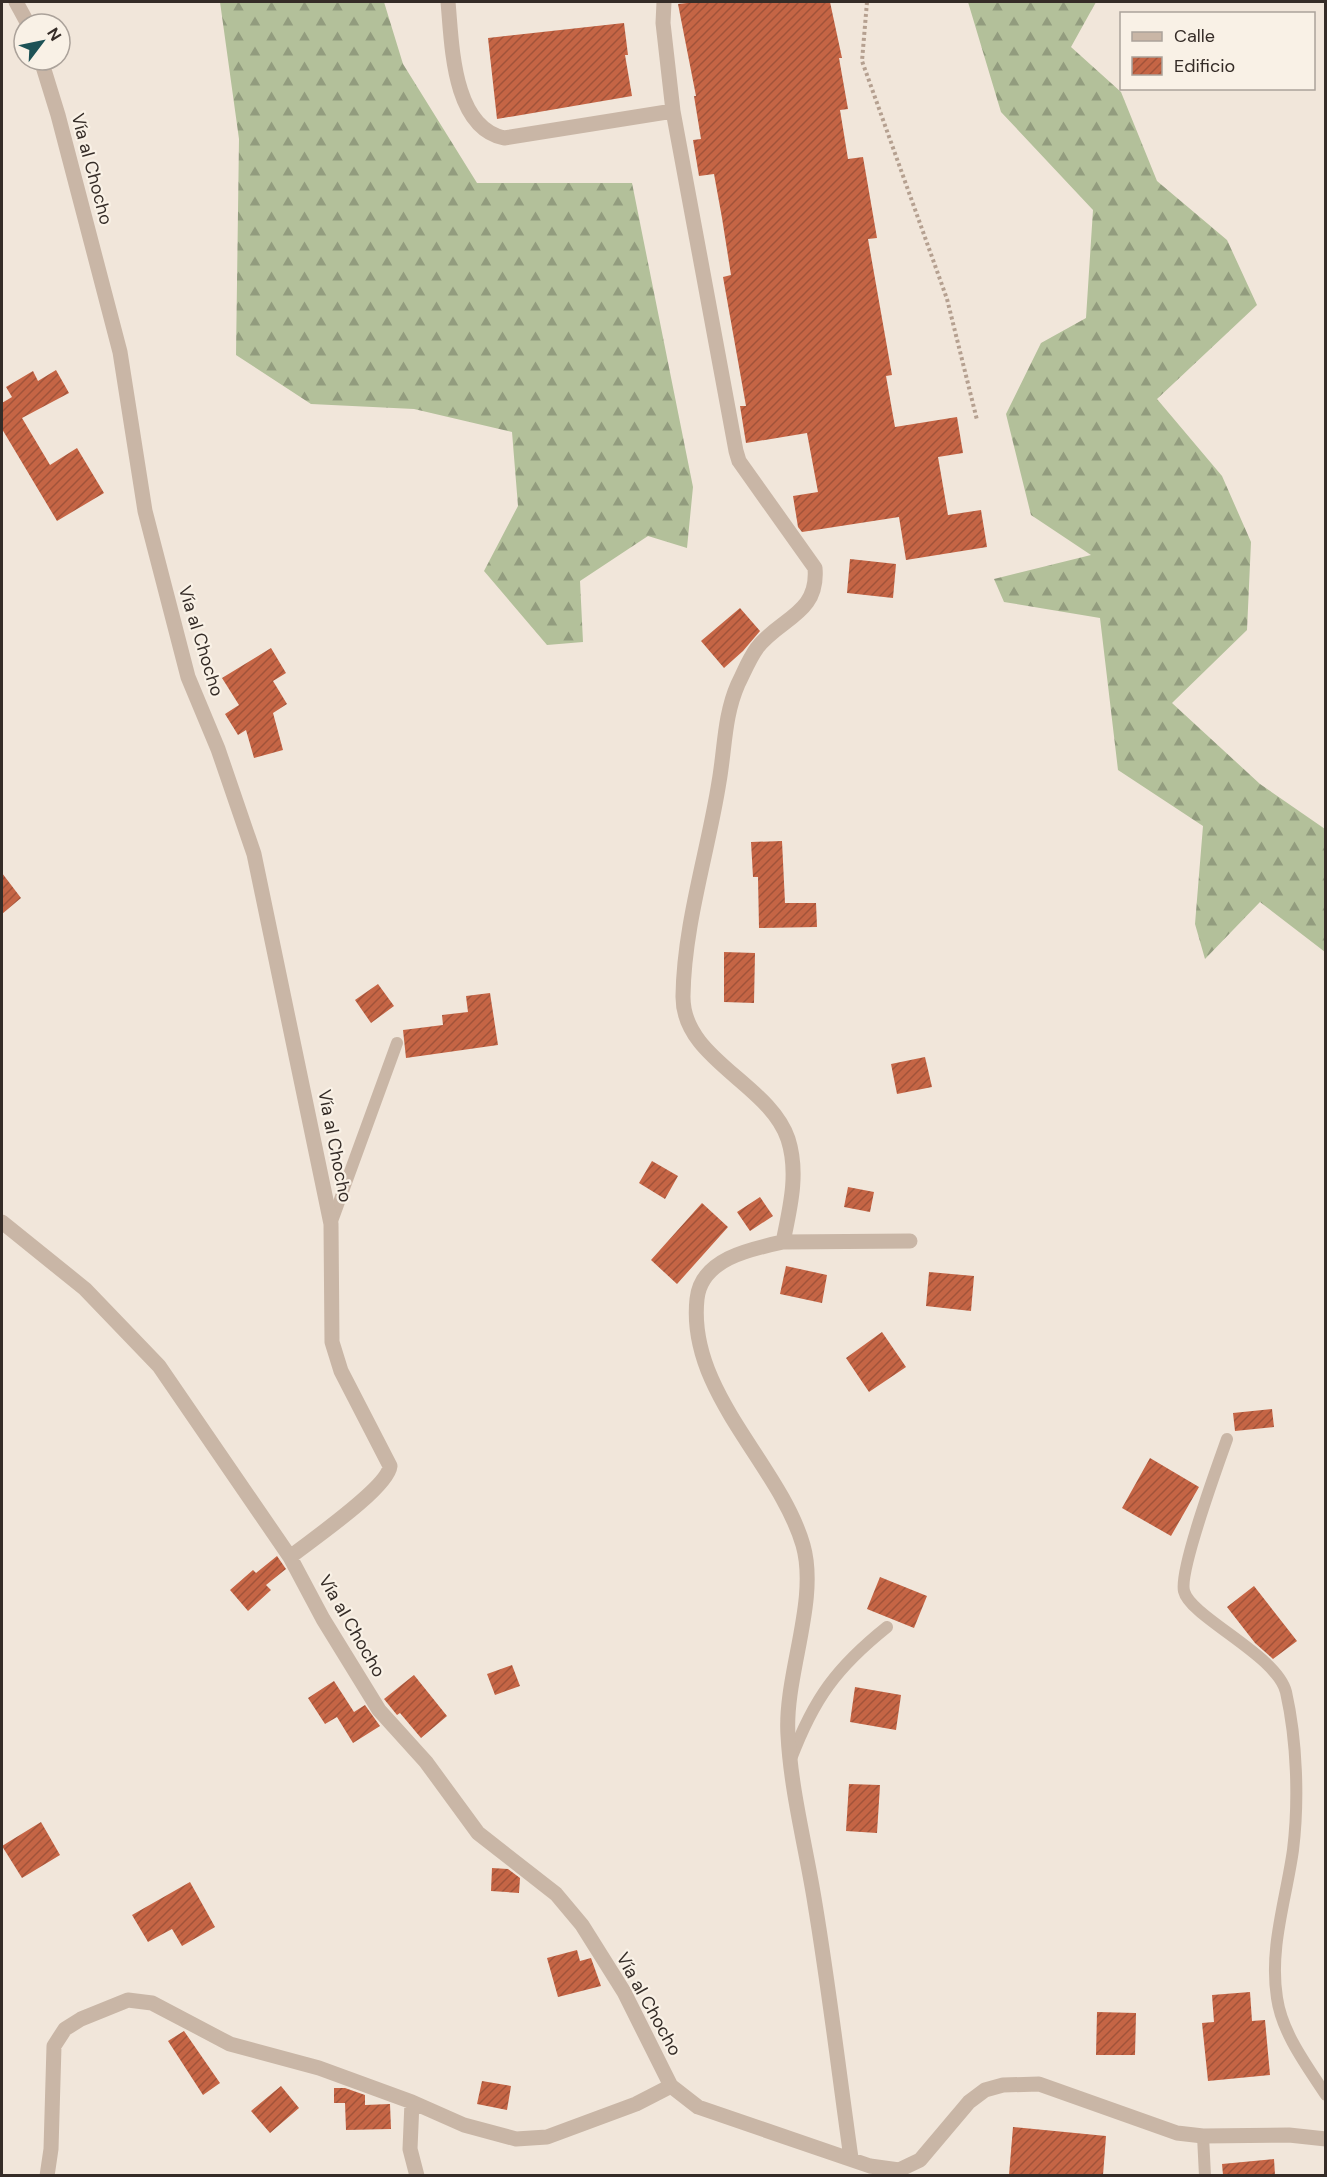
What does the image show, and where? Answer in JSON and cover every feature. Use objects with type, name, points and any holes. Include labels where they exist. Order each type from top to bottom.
[{"type":"street","points":[[447,2],[457,80],[465,103],[478,124],[493,136],[504,138],[562,130],[673,111]]},
{"type":"street","points":[[664,2],[663,23],[673,111],[736,451],[739,461],[810,558],[816,575],[812,596],[801,611],[758,647],[747,664],[728,707],[720,781],[687,952],[683,999],[687,1021],[699,1042],[760,1097],[773,1112],[788,1138],[794,1187],[783,1242]]},
{"type":"street","name":"Vía al Chocho","points":[[45,72],[120,352],[145,512],[188,677],[218,749],[254,854],[331,1224],[332,1342],[341,1371],[387,1458],[389,1474],[372,1492],[290,1557],[379,1710],[426,1762],[478,1833],[556,1894],[582,1925],[624,1992],[671,2086]]},
{"type":"street","points":[[2,1222],[85,1289],[159,1366],[290,1557]]},
{"type":"street","points":[[851,2158],[815,1904],[789,1764],[787,1725],[807,1564],[794,1519],[737,1427],[709,1372],[697,1316],[697,1298],[702,1279],[719,1264],[748,1249],[783,1242],[910,1241]]},
{"type":"street","points":[[47,2175],[51,2149],[54,2046],[65,2029],[81,2019],[128,2000],[152,2002],[230,2044],[319,2068],[412,2102],[464,2125],[516,2139],[547,2137],[636,2104],[671,2086],[698,2107],[870,2166],[899,2170],[920,2160],[969,2102],[986,2091],[1003,2085],[1040,2084],[1177,2133],[1203,2136],[1289,2135],[1326,2139]]},
{"type":"street","points":[[412,2102],[410,2149],[417,2175]]},
{"type":"lane","points":[[331,1224],[397,1043]]},
{"type":"lane","points":[[1227,1438],[1192,1547],[1184,1591],[1192,1605],[1240,1640],[1280,1680],[1285,1689],[1296,1751],[1293,1849],[1274,1960],[1277,2001],[1287,2030],[1326,2095]]},
{"type":"lane","points":[[789,1764],[804,1724],[825,1687],[854,1654],[887,1627]]},
{"type":"lane","points":[[1203,2136],[1205,2175]]},
{"type":"path","points":[[867,2],[862,61],[947,299],[977,420]]},
{"type":"green space","points":[[220,2],[384,2],[403,64],[477,183],[632,183],[693,487],[687,548],[648,536],[580,581],[583,642],[547,645],[484,571],[518,506],[512,432],[414,409],[311,404],[236,355],[239,139]]},
{"type":"green space","points":[[968,2],[1096,2],[1071,47],[1121,92],[1157,181],[1227,240],[1257,305],[1157,399],[1222,476],[1251,542],[1247,630],[1172,703],[1260,784],[1325,829],[1325,952],[1260,902],[1205,959],[1195,924],[1203,826],[1118,770],[1100,618],[1004,602],[994,579],[1091,555],[1031,515],[1006,414],[1041,343],[1086,318],[1093,210],[1001,112]]},
{"type":"building","points":[[830,2],[842,58],[839,58],[848,109],[840,110],[848,159],[863,157],[877,238],[868,239],[892,375],[886,376],[895,427],[957,417],[963,453],[938,457],[948,515],[981,510],[987,547],[906,560],[899,517],[802,532],[798,527],[793,496],[818,492],[807,433],[746,443],[740,406],[746,406],[723,277],[731,275],[722,218],[714,174],[699,176],[693,140],[701,139],[694,96],[696,96],[678,4]]},
{"type":"building","points":[[624,23],[628,55],[625,55],[632,96],[497,119],[488,38]]},
{"type":"building","points":[[56,370],[69,393],[22,418],[50,465],[77,448],[104,493],[57,521],[2,429],[2,403],[12,397],[6,387],[33,371],[38,381]]},
{"type":"building","points":[[850,559],[896,564],[893,598],[847,593]]},
{"type":"building","points":[[740,608],[760,631],[724,668],[701,641]]},
{"type":"building","points":[[271,648],[286,673],[273,681],[287,704],[273,713],[283,750],[254,758],[246,730],[238,735],[225,714],[239,705],[222,678]]},
{"type":"building","points":[[782,841],[785,903],[816,903],[817,927],[759,928],[758,877],[753,877],[751,842]]},
{"type":"building","points":[[2,873],[21,898],[2,914]]},
{"type":"building","points":[[724,952],[755,953],[754,1003],[724,1002]]},
{"type":"building","points":[[378,984],[394,1006],[371,1023],[355,1000]]},
{"type":"building","points":[[490,993],[498,1045],[406,1058],[403,1030],[443,1025],[442,1015],[468,1012],[466,996]]},
{"type":"building","points":[[925,1057],[932,1087],[897,1094],[891,1064]]},
{"type":"building","points":[[652,1161],[678,1176],[665,1199],[639,1183]]},
{"type":"building","points":[[848,1187],[874,1192],[870,1212],[844,1207]]},
{"type":"building","points":[[760,1197],[773,1216],[750,1231],[737,1212]]},
{"type":"building","points":[[702,1203],[728,1227],[677,1284],[651,1260]]},
{"type":"building","points":[[786,1266],[827,1275],[822,1303],[780,1294]]},
{"type":"building","points":[[929,1272],[974,1276],[971,1311],[926,1306]]},
{"type":"building","points":[[882,1332],[906,1367],[869,1392],[846,1358]]},
{"type":"building","points":[[1272,1409],[1274,1427],[1235,1431],[1233,1413]]},
{"type":"building","points":[[1150,1458],[1199,1487],[1171,1536],[1122,1508]]},
{"type":"building","points":[[277,1556],[286,1569],[266,1585],[271,1590],[248,1611],[230,1590],[253,1570],[256,1573]]},
{"type":"building","points":[[880,1577],[927,1596],[914,1628],[867,1609]]},
{"type":"building","points":[[1254,1586],[1297,1641],[1273,1659],[1255,1643],[1227,1607]]},
{"type":"building","points":[[512,1665],[520,1686],[495,1695],[487,1674]]},
{"type":"building","points":[[414,1675],[447,1716],[421,1738],[400,1713],[397,1715],[384,1699]]},
{"type":"building","points":[[334,1681],[354,1712],[365,1705],[380,1726],[353,1743],[337,1717],[325,1724],[308,1698]]},
{"type":"building","points":[[855,1687],[901,1695],[896,1730],[850,1722]]},
{"type":"building","points":[[849,1784],[880,1785],[877,1833],[846,1831]]},
{"type":"building","points":[[41,1822],[60,1855],[22,1878],[2,1846]]},
{"type":"building","points":[[492,1868],[508,1869],[520,1878],[519,1893],[491,1891]]},
{"type":"building","points":[[190,1882],[215,1927],[182,1946],[172,1929],[148,1942],[132,1915]]},
{"type":"building","points":[[577,1950],[580,1961],[591,1958],[601,1986],[558,1997],[547,1958]]},
{"type":"building","points":[[1250,1992],[1252,2021],[1265,2020],[1270,2075],[1208,2081],[1202,2023],[1214,2022],[1212,1995]]},
{"type":"building","points":[[1097,2012],[1136,2013],[1135,2055],[1096,2055]]},
{"type":"building","points":[[184,2031],[220,2083],[203,2095],[168,2041]]},
{"type":"building","points":[[482,2081],[511,2086],[507,2110],[477,2104]]},
{"type":"building","points":[[281,2086],[299,2108],[270,2133],[251,2111]]},
{"type":"building","points":[[334,2088],[345,2088],[365,2095],[365,2105],[390,2104],[391,2129],[346,2130],[345,2103],[334,2103]]},
{"type":"building","points":[[1013,2127],[1106,2136],[1103,2175],[1009,2175]]},
{"type":"building","points":[[1274,2159],[1275,2175],[1223,2175],[1222,2164]]}]
